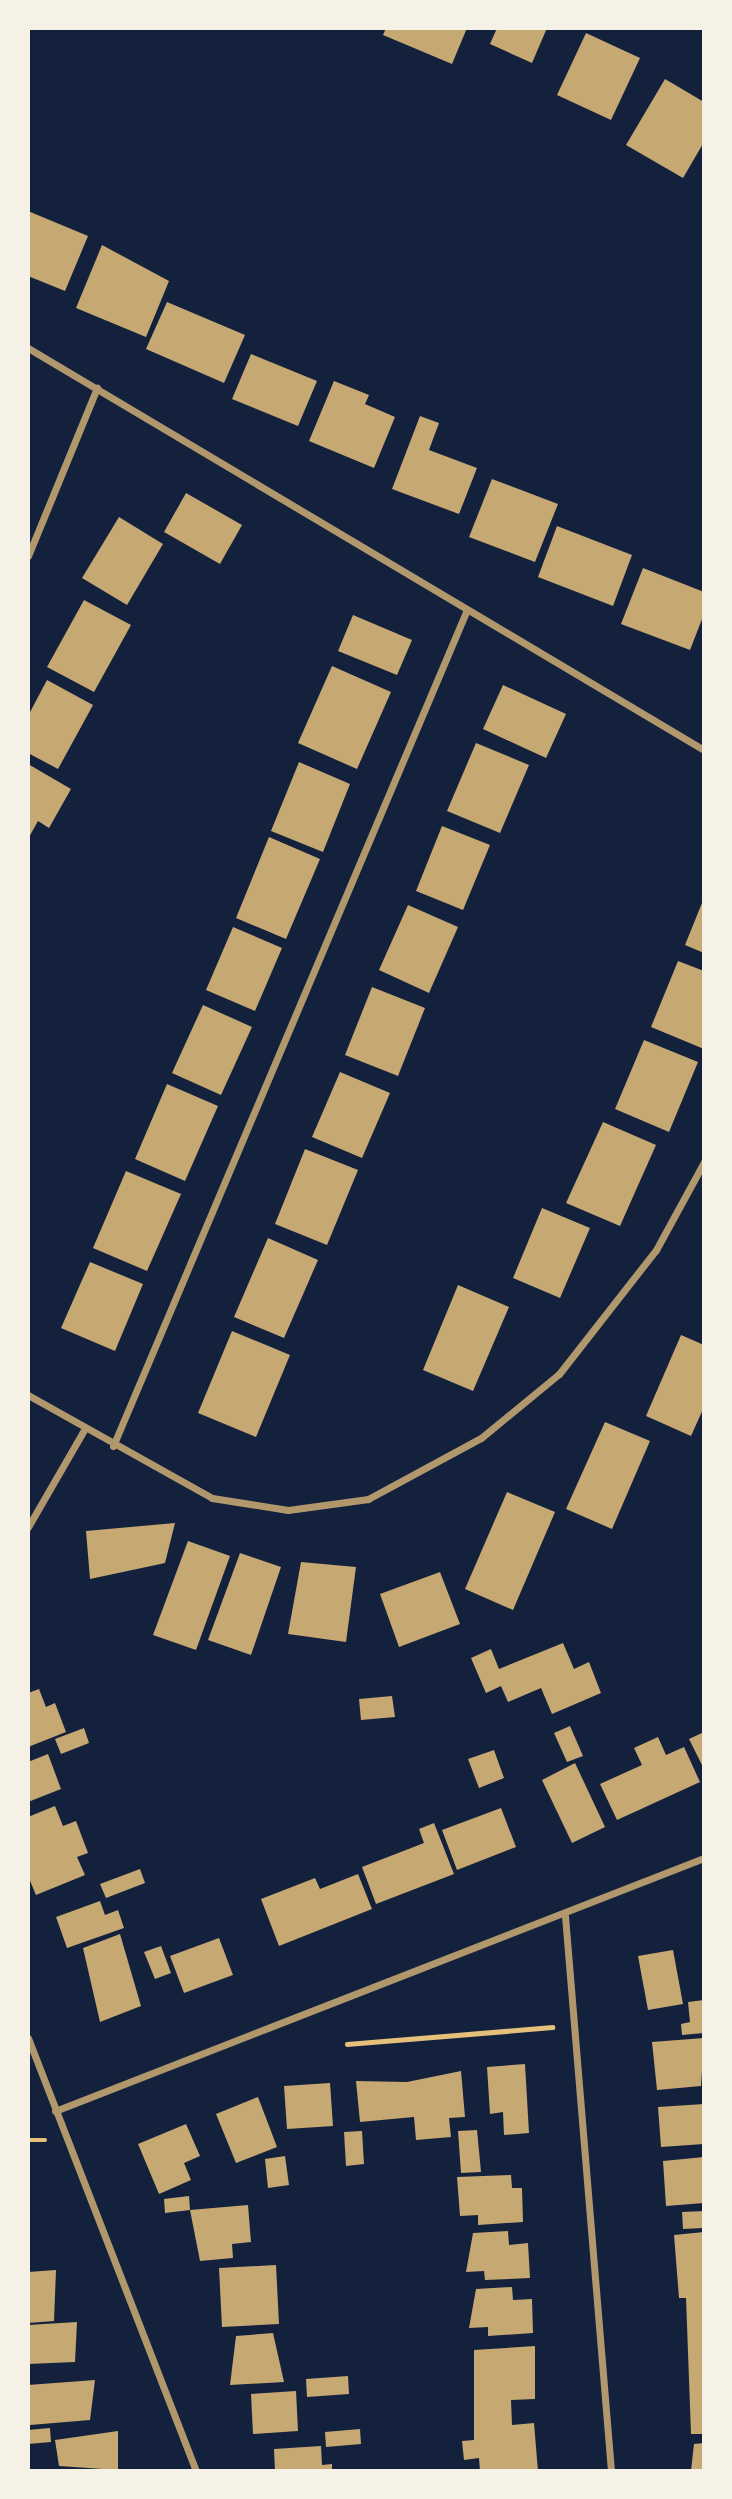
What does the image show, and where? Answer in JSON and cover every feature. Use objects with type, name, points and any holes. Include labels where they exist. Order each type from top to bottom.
[{"type":"street","points":[[28,348],[466,612],[704,750]]},
{"type":"street","points":[[28,556],[97,388]]},
{"type":"street","points":[[113,1446],[466,612]]},
{"type":"street","points":[[28,1395],[84,1430],[212,1498],[249,1507],[327,1508],[400,1487],[481,1438],[559,1374],[656,1250],[704,1162]]},
{"type":"street","points":[[28,1527],[84,1430]]},
{"type":"street","points":[[55,2111],[565,1916],[704,1858]]},
{"type":"street","points":[[565,1916],[611,2471]]},
{"type":"street","points":[[28,2038],[196,2471]]},
{"type":"path","points":[[347,2044],[574,2026]]},
{"type":"building","points":[[386,28],[467,28],[452,64],[383,35]]},
{"type":"building","points":[[497,28],[547,28],[532,63],[490,44]]},
{"type":"building","points":[[586,33],[640,58],[611,120],[557,95]]},
{"type":"building","points":[[665,79],[704,102],[704,142],[683,178],[626,145]]},
{"type":"building","points":[[28,211],[88,236],[65,291],[28,276]]},
{"type":"building","points":[[102,245],[169,281],[146,337],[76,308]]},
{"type":"building","points":[[167,302],[245,335],[224,383],[146,349]]},
{"type":"building","points":[[251,354],[317,381],[298,426],[232,399]]},
{"type":"building","points":[[334,381],[369,395],[365,404],[395,417],[374,468],[309,441]]},
{"type":"building","points":[[420,416],[439,423],[429,450],[477,468],[459,514],[392,489]]},
{"type":"building","points":[[492,479],[558,504],[535,562],[469,537]]},
{"type":"building","points":[[186,493],[242,525],[220,564],[164,532]]},
{"type":"building","points":[[119,517],[163,544],[127,605],[82,578]]},
{"type":"building","points":[[557,526],[632,555],[613,606],[538,577]]},
{"type":"building","points":[[643,568],[704,592],[704,614],[690,650],[621,624]]},
{"type":"building","points":[[84,600],[131,625],[94,692],[47,667]]},
{"type":"building","points":[[353,615],[412,640],[397,675],[338,651]]},
{"type":"building","points":[[332,666],[391,692],[357,769],[298,743]]},
{"type":"building","points":[[47,680],[93,705],[58,769],[28,753],[28,716]]},
{"type":"building","points":[[503,685],[566,714],[546,758],[483,729]]},
{"type":"building","points":[[476,743],[529,765],[500,833],[447,811]]},
{"type":"building","points":[[299,762],[350,784],[323,852],[271,831]]},
{"type":"building","points":[[28,764],[71,789],[49,828],[38,821],[28,839]]},
{"type":"building","points":[[442,826],[490,845],[463,910],[416,891]]},
{"type":"building","points":[[269,837],[320,859],[286,939],[236,918]]},
{"type":"building","points":[[704,898],[704,953],[685,945]]},
{"type":"building","points":[[408,905],[458,927],[429,993],[379,970]]},
{"type":"building","points":[[233,927],[282,948],[255,1011],[206,990]]},
{"type":"building","points":[[678,961],[704,971],[704,1049],[651,1027]]},
{"type":"building","points":[[372,987],[425,1008],[398,1076],[345,1055]]},
{"type":"building","points":[[203,1005],[252,1027],[221,1095],[172,1073]]},
{"type":"building","points":[[644,1040],[698,1062],[669,1132],[615,1109]]},
{"type":"building","points":[[340,1072],[390,1093],[362,1158],[312,1137]]},
{"type":"building","points":[[167,1084],[218,1106],[185,1181],[135,1159]]},
{"type":"building","points":[[603,1122],[656,1145],[620,1226],[566,1203]]},
{"type":"building","points":[[305,1149],[358,1170],[327,1245],[275,1224]]},
{"type":"building","points":[[126,1171],[181,1194],[147,1271],[93,1248]]},
{"type":"building","points":[[542,1208],[590,1228],[560,1298],[513,1278]]},
{"type":"building","points":[[268,1238],[318,1260],[284,1338],[234,1317]]},
{"type":"building","points":[[90,1262],[143,1284],[115,1351],[61,1328]]},
{"type":"building","points":[[458,1285],[509,1307],[473,1391],[423,1370]]},
{"type":"building","points":[[232,1331],[290,1355],[256,1437],[198,1413]]},
{"type":"building","points":[[681,1335],[704,1345],[704,1407],[691,1436],[646,1416]]},
{"type":"building","points":[[605,1422],[650,1441],[612,1529],[566,1509]]},
{"type":"building","points":[[507,1492],[555,1512],[513,1610],[465,1589]]},
{"type":"building","points":[[175,1523],[165,1563],[90,1579],[86,1531]]},
{"type":"building","points":[[188,1541],[230,1556],[196,1650],[153,1635]]},
{"type":"building","points":[[240,1553],[281,1567],[251,1655],[208,1640]]},
{"type":"building","points":[[301,1562],[356,1567],[346,1642],[288,1634]]},
{"type":"building","points":[[440,1572],[460,1624],[399,1647],[380,1594]]},
{"type":"building","points":[[563,1643],[574,1669],[589,1662],[601,1693],[552,1714],[541,1688],[508,1702],[501,1686],[486,1693],[471,1658],[491,1649],[499,1669]]},
{"type":"building","points":[[39,1689],[46,1707],[55,1703],[66,1732],[28,1747],[28,1693]]},
{"type":"building","points":[[392,1696],[395,1717],[361,1720],[359,1699]]},
{"type":"building","points":[[570,1726],[583,1756],[567,1762],[554,1733]]},
{"type":"building","points":[[84,1728],[89,1743],[61,1754],[55,1739]]},
{"type":"building","points":[[704,1732],[704,1769],[689,1739]]},
{"type":"building","points":[[658,1737],[666,1755],[684,1747],[700,1782],[617,1820],[600,1784],[642,1765],[634,1748]]},
{"type":"building","points":[[494,1750],[504,1778],[479,1788],[468,1759]]},
{"type":"building","points":[[48,1754],[61,1789],[28,1802],[28,1762]]},
{"type":"building","points":[[575,1763],[605,1827],[572,1843],[542,1780]]},
{"type":"building","points":[[55,1806],[63,1826],[76,1821],[88,1853],[77,1857],[85,1875],[36,1895],[28,1876],[28,1817]]},
{"type":"building","points":[[501,1808],[516,1847],[457,1870],[442,1830]]},
{"type":"building","points":[[434,1823],[454,1874],[376,1904],[362,1867],[424,1843],[419,1829]]},
{"type":"building","points":[[140,1869],[145,1883],[106,1898],[100,1884]]},
{"type":"building","points":[[358,1874],[372,1909],[279,1946],[261,1899],[315,1878],[320,1889]]},
{"type":"building","points":[[100,1901],[105,1915],[118,1910],[124,1928],[67,1948],[56,1917]]},
{"type":"building","points":[[120,1934],[141,2006],[100,2022],[83,1948]]},
{"type":"building","points":[[219,1938],[233,1975],[184,1993],[170,1956]]},
{"type":"building","points":[[161,1946],[171,1973],[155,1979],[144,1952]]},
{"type":"building","points":[[673,1950],[683,2004],[648,2010],[638,1956]]},
{"type":"building","points":[[704,2000],[704,2033],[682,2035],[681,2024],[690,2022],[688,2002]]},
{"type":"building","points":[[704,2038],[701,2086],[657,2090],[652,2042]]},
{"type":"building","points":[[525,2064],[529,2133],[504,2135],[503,2112],[490,2114],[487,2067]]},
{"type":"building","points":[[461,2071],[465,2117],[449,2118],[451,2137],[416,2140],[414,2117],[360,2122],[356,2081],[407,2082]]},
{"type":"building","points":[[330,2083],[333,2126],[287,2129],[284,2086]]},
{"type":"building","points":[[258,2097],[277,2147],[236,2163],[216,2114]]},
{"type":"building","points":[[704,2104],[704,2144],[661,2147],[658,2107]]},
{"type":"building","points":[[186,2124],[200,2156],[184,2163],[191,2180],[159,2194],[138,2144]]},
{"type":"building","points":[[477,2130],[481,2172],[461,2173],[458,2131]]},
{"type":"building","points":[[362,2131],[364,2164],[346,2166],[344,2132]]},
{"type":"building","points":[[285,2156],[289,2185],[268,2188],[265,2159]]},
{"type":"building","points":[[704,2157],[704,2203],[666,2206],[663,2161]]},
{"type":"building","points":[[511,2175],[512,2188],[522,2188],[523,2222],[478,2225],[478,2215],[460,2216],[457,2177]]},
{"type":"building","points":[[189,2196],[190,2210],[165,2213],[164,2199]]},
{"type":"building","points":[[248,2205],[251,2242],[232,2244],[233,2258],[200,2261],[190,2210]]},
{"type":"building","points":[[704,2211],[704,2228],[683,2229],[682,2212]]},
{"type":"building","points":[[508,2231],[509,2245],[528,2243],[530,2278],[485,2280],[484,2271],[466,2272],[473,2233]]},
{"type":"building","points":[[704,2232],[704,2434],[691,2434],[686,2298],[679,2298],[674,2235]]},
{"type":"building","points":[[276,2265],[279,2324],[222,2327],[219,2268]]},
{"type":"building","points":[[56,2270],[54,2321],[28,2323],[28,2272]]},
{"type":"building","points":[[512,2287],[513,2300],[532,2299],[533,2333],[488,2336],[488,2327],[469,2328],[476,2289]]},
{"type":"building","points":[[77,2322],[75,2362],[28,2364],[28,2325]]},
{"type":"building","points":[[273,2333],[284,2382],[230,2385],[236,2336]]},
{"type":"building","points":[[535,2346],[535,2399],[511,2400],[512,2425],[534,2423],[538,2471],[480,2471],[479,2458],[464,2460],[462,2441],[474,2440],[474,2350]]},
{"type":"building","points":[[348,2376],[349,2394],[307,2397],[306,2379]]},
{"type":"building","points":[[95,2380],[90,2420],[30,2425],[28,2385]]},
{"type":"building","points":[[296,2391],[298,2431],[253,2434],[251,2394]]},
{"type":"building","points":[[50,2428],[51,2442],[28,2444],[28,2430]]},
{"type":"building","points":[[360,2429],[361,2444],[326,2447],[325,2432]]},
{"type":"building","points":[[118,2431],[118,2470],[59,2466],[55,2440]]},
{"type":"building","points":[[704,2443],[704,2471],[691,2471],[694,2444]]},
{"type":"building","points":[[321,2446],[322,2465],[332,2464],[332,2471],[275,2471],[274,2449]]}]
